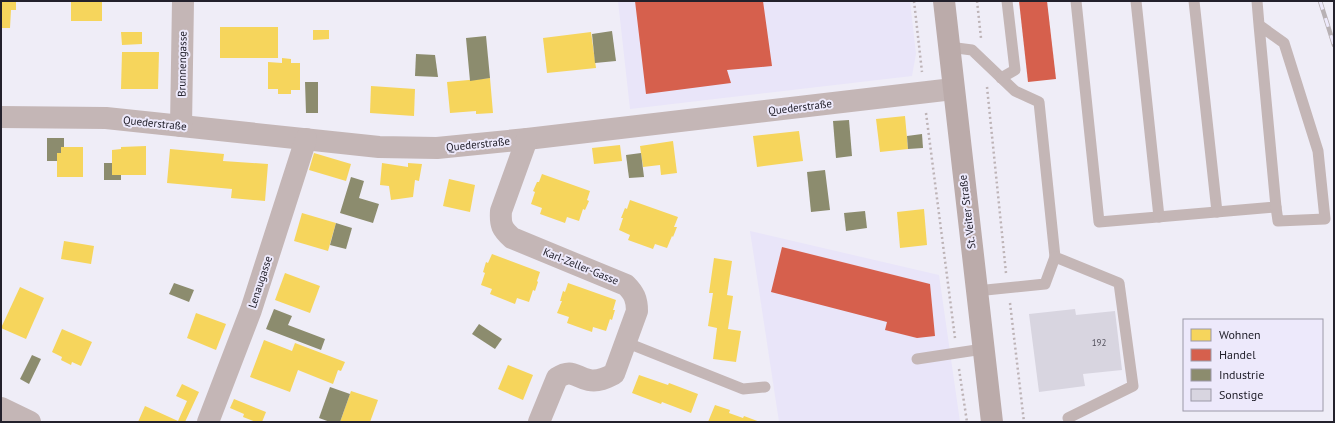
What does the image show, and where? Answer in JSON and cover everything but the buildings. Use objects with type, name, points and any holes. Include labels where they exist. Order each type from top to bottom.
[{"type":"main road","name":"St. Veiter Straße","points":[[944,1],[992,422]]},
{"type":"street","name":"Brunnengasse","points":[[181,126],[183,1]]},
{"type":"street","name":"Quederstraße","points":[[1,116],[106,118],[379,147],[437,148],[954,90]]},
{"type":"street","name":"Lenaugasse","points":[[208,422],[251,310],[306,139]]},
{"type":"street","name":"Karl-Zeller-Gasse","points":[[527,139],[500,211],[500,221],[503,230],[512,238],[626,285],[634,293],[637,302],[637,311],[614,374],[603,379],[590,380],[571,372],[562,374],[556,378],[539,422]]},
{"type":"lane","points":[[1001,78],[1015,70],[1007,1]]},
{"type":"lane","points":[[1076,1],[1099,222],[1276,207]]},
{"type":"lane","points":[[1136,1],[1159,217]]},
{"type":"lane","points":[[1194,1],[1217,212]]},
{"type":"lane","points":[[1257,1],[1259,25],[1276,207],[1278,221],[1325,219],[1318,151],[1284,42],[1259,25]]},
{"type":"lane","points":[[949,47],[972,50],[1015,92],[1039,102],[1055,257],[1044,284],[976,291]]},
{"type":"lane","points":[[1055,257],[1119,283],[1133,386],[1068,418]]},
{"type":"lane","points":[[625,342],[743,389],[766,387]]},
{"type":"lane","points":[[917,359],[984,349]]},
{"type":"path","points":[[914,1],[924,93],[967,422]]},
{"type":"path","points":[[977,1],[1024,422]]},
{"type":"shaded area","points":[[618,1],[910,1],[916,54],[912,76],[630,109]]},
{"type":"shaded area","points":[[750,231],[939,275],[960,422],[779,422]]},
{"type":"railway","points":[[1320,1],[1334,45]]}]
